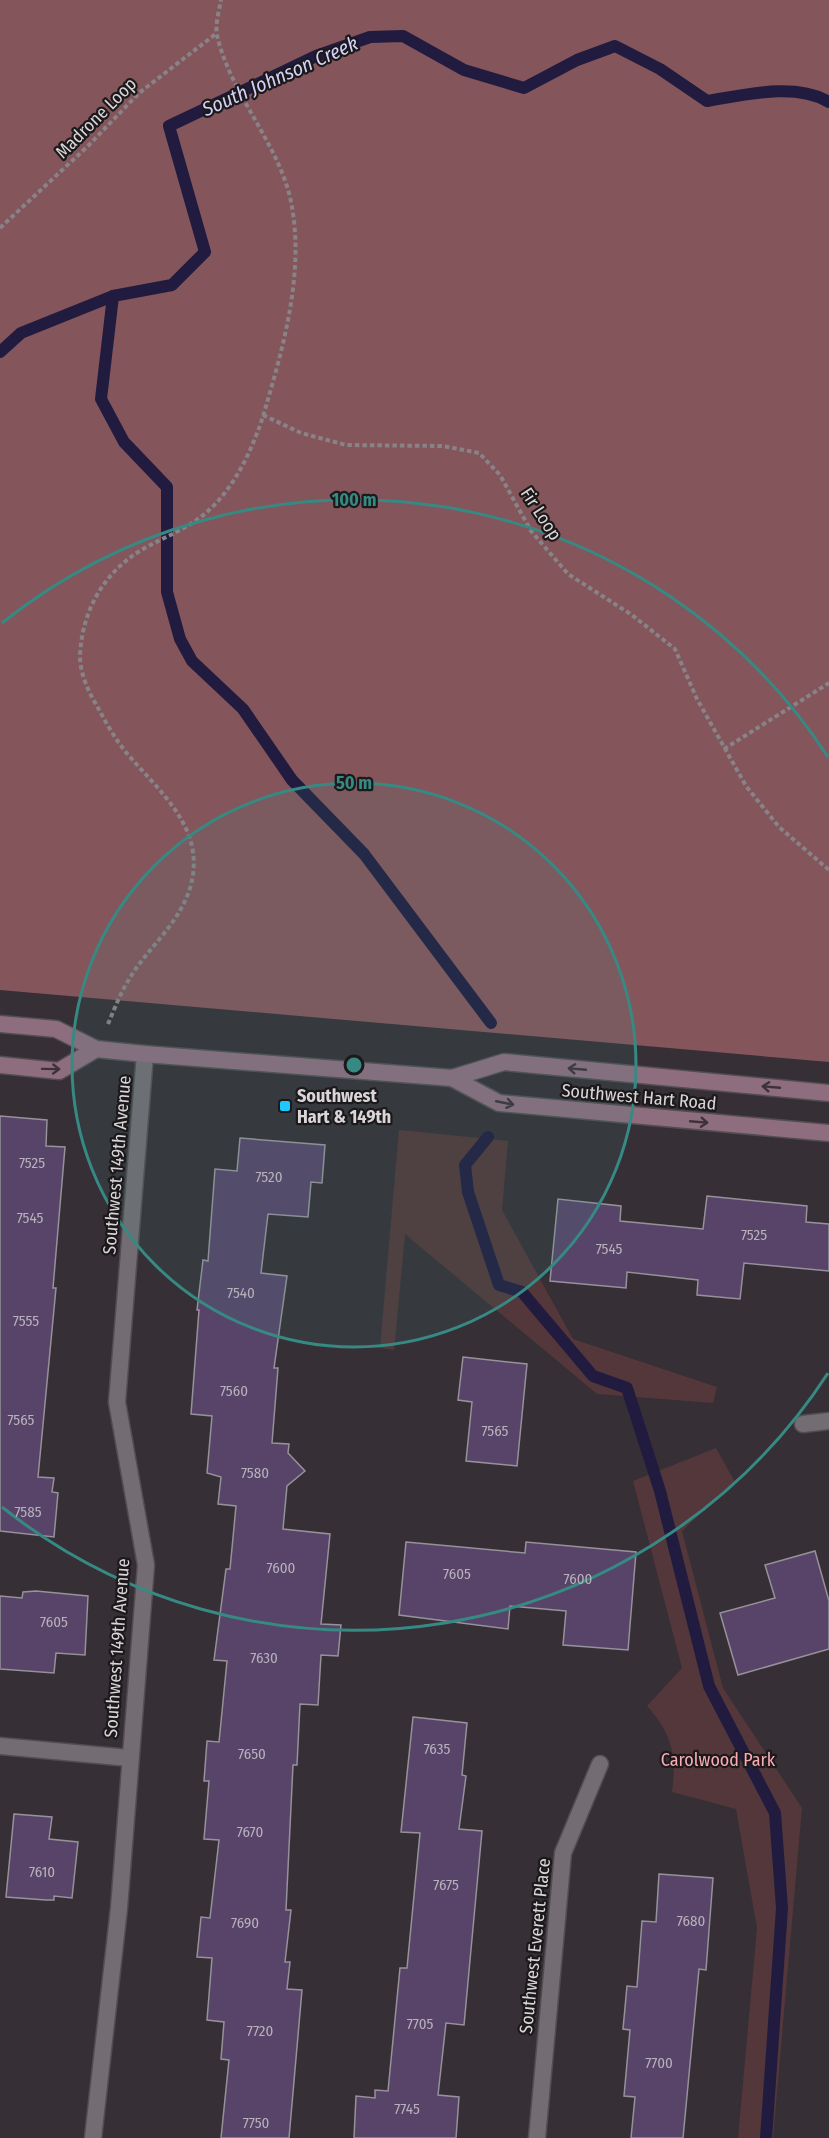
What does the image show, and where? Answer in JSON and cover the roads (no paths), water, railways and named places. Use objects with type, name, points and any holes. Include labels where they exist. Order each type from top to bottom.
[{"type":"main road","name":"Southwest Hart Road","points":[[0,1024],[56,1029],[96,1049],[145,1054],[452,1078],[504,1062],[829,1093]]},
{"type":"main road","points":[[0,1065],[59,1071],[96,1049]]},
{"type":"main road","name":"Southwest Hart Road","points":[[452,1078],[499,1104],[829,1133]]},
{"type":"street","name":"Southwest 149th Avenue","points":[[93,2138],[118,1908],[146,1565],[117,1402],[145,1054]]},
{"type":"street","points":[[803,1424],[829,1421]]},
{"type":"street","points":[[0,1746],[129,1758]]},
{"type":"street","name":"Southwest Everett Place","points":[[537,2138],[563,1853],[600,1764]]},
{"type":"waterway","name":"South Johnson Creek","points":[[0,352],[21,333],[113,296],[172,285],[205,252],[169,126],[316,56],[370,37],[403,36],[464,70],[524,88],[577,60],[615,46],[660,69],[707,101],[753,93],[785,91],[816,96],[829,102]]},
{"type":"waterway","points":[[113,296],[101,399],[124,442],[167,487],[167,592],[180,639],[192,661],[243,709],[292,780],[364,854],[491,1023]]},
{"type":"waterway","points":[[488,1137],[465,1165],[468,1192],[499,1285],[522,1292],[593,1376],[627,1388],[660,1491],[709,1686],[775,1813],[782,1908],[766,2138]]},
{"type":"place","name":"Southwest Hart & 149th","points":[[285,1106]]},
{"type":"park label","name":"Carolwood Park","points":[[718,1760]]}]
